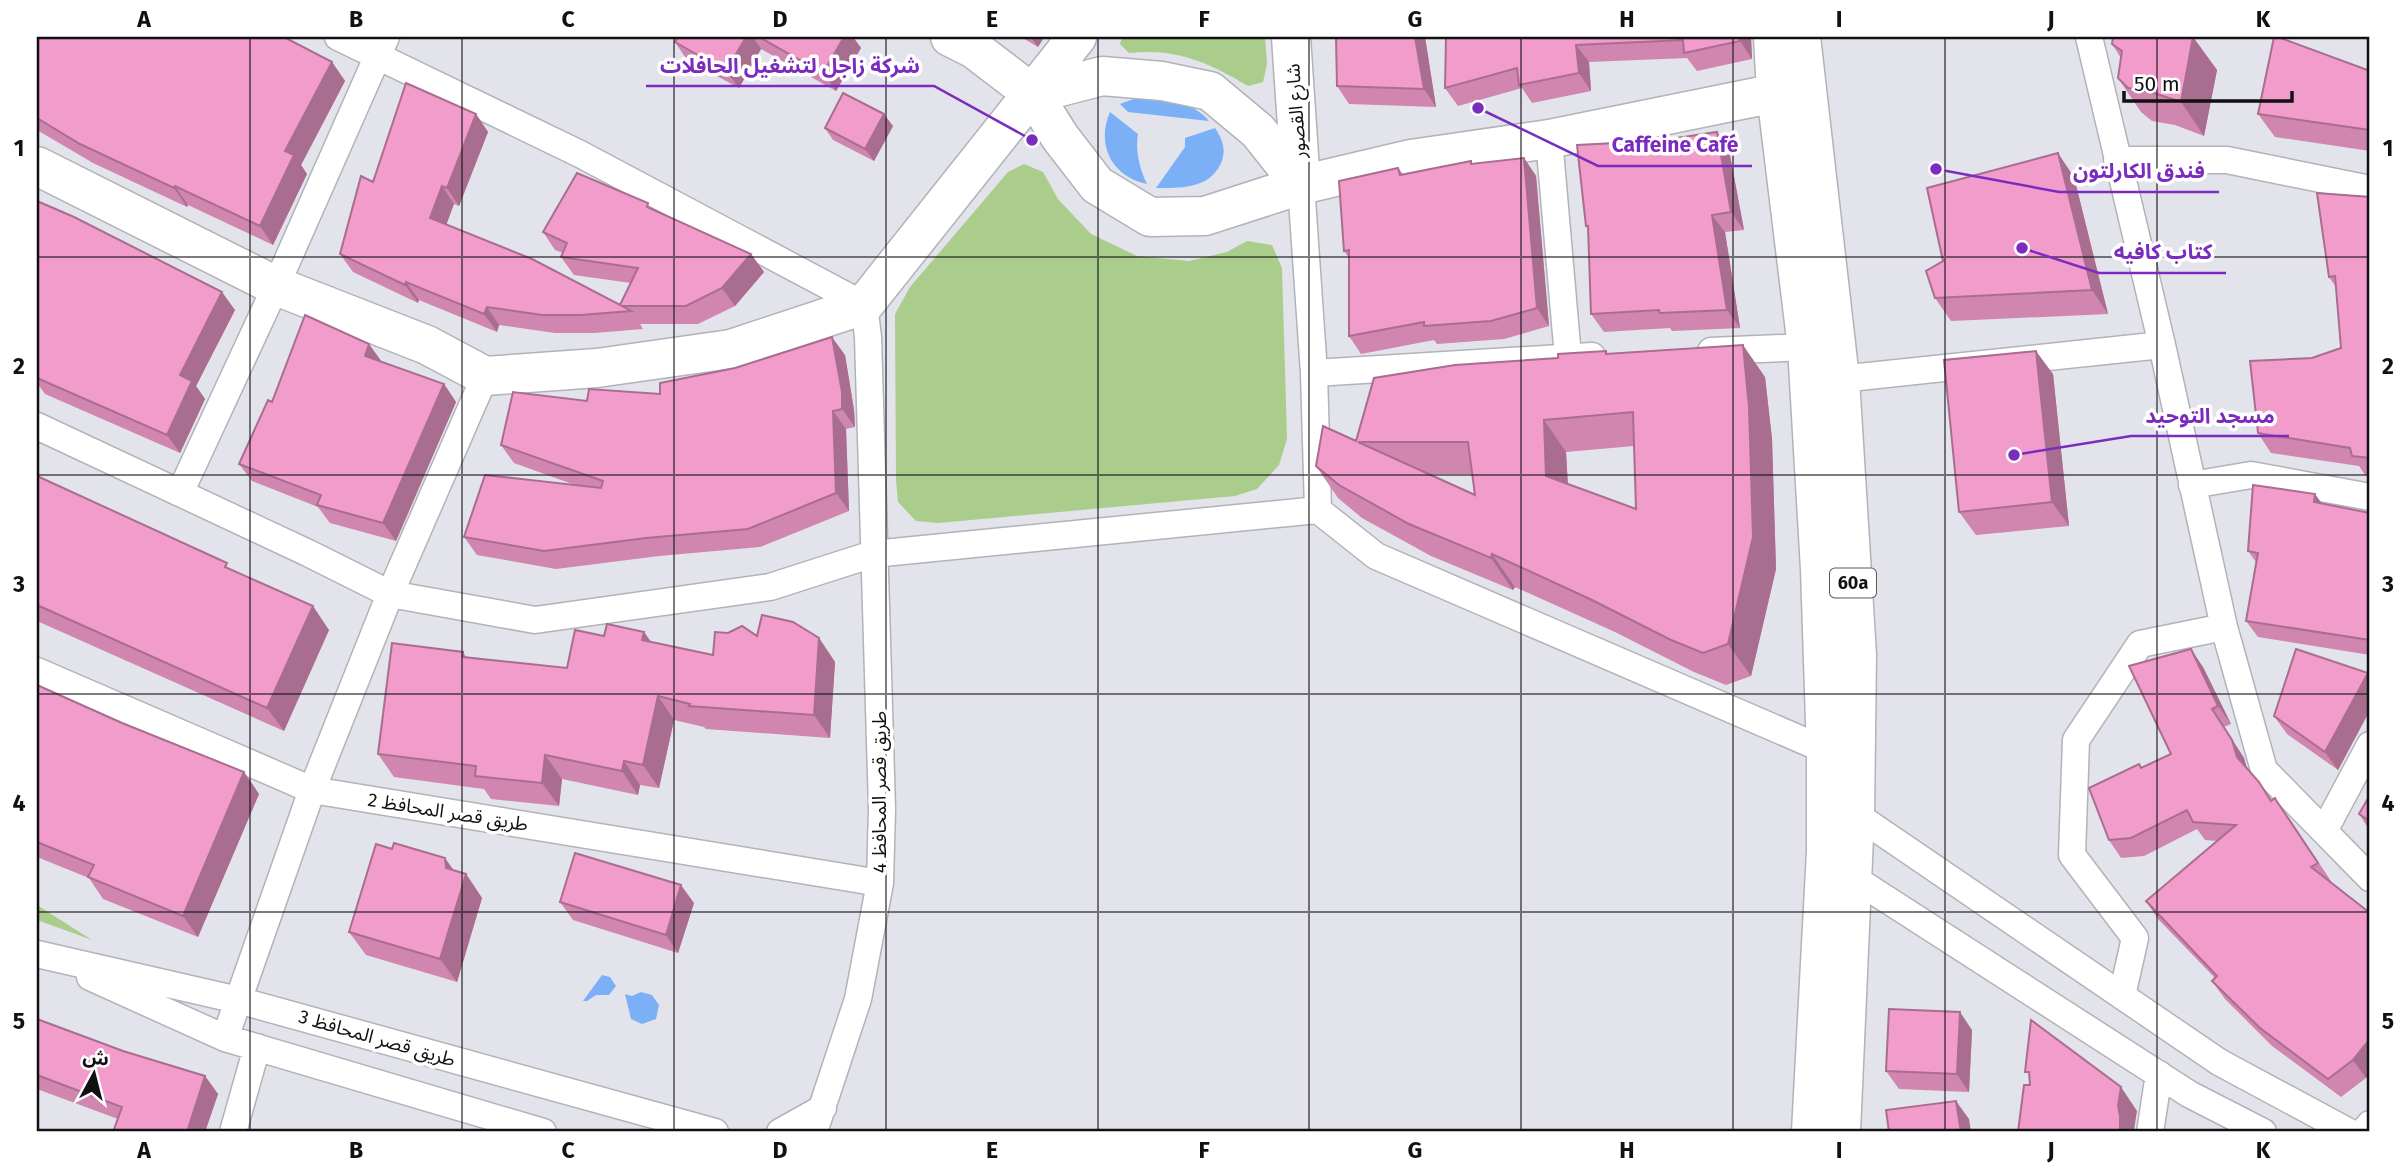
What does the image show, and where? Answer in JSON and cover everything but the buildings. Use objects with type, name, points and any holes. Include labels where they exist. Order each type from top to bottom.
[{"type":"street","points":[[338,37],[382,47],[864,305]]},
{"type":"street","points":[[950,37],[974,49],[1033,94],[1060,137],[1097,186],[1150,217],[1205,216],[1301,185],[1411,159],[1549,139],[1776,93],[1785,80],[1800,37]]},
{"type":"street","points":[[37,166],[276,286],[427,345],[485,376],[597,368],[730,349],[864,305],[1077,37]]},
{"type":"street","name":"شارع القصور","points":[[1291,37],[1301,185]]},
{"type":"street","name":"60a","points":[[1773,37],[1776,93],[1807,347],[1820,569],[1840,756],[1838,875],[1842,1132]]},
{"type":"street","name":"60a","points":[[1800,37],[1840,379],[1857,655],[1840,756]]},
{"type":"street","points":[[2089,37],[2162,345],[2224,627],[2264,770],[2370,878]]},
{"type":"street","points":[[180,493],[382,47]]},
{"type":"street","points":[[1033,94],[1102,76],[1162,81],[1210,92],[1258,131],[1301,185],[1314,373],[1318,510]]},
{"type":"street","points":[[1549,139],[1568,357]]},
{"type":"street","points":[[2117,160],[2227,160],[2370,189]]},
{"type":"street","name":"طريق قصر المحافظ 4","points":[[818,1120],[858,999],[880,883],[882,809],[864,305]]},
{"type":"street","points":[[1840,379],[2162,345]]},
{"type":"street","points":[[1687,352],[1807,347]]},
{"type":"street","points":[[1314,373],[1621,355]]},
{"type":"street","points":[[225,1038],[312,790],[390,594],[485,376]]},
{"type":"street","points":[[37,426],[309,553],[390,594],[535,620],[770,587],[873,554],[1318,510],[1376,556],[1840,756]]},
{"type":"street","points":[[2192,485],[2251,475],[2370,497]]},
{"type":"street","points":[[2122,996],[2135,938],[2072,855],[2076,740],[2140,644],[2224,627]]},
{"type":"street","name":"طريق قصر المحافظ 2","points":[[37,671],[312,790],[880,883]]},
{"type":"street","points":[[2324,831],[2370,745]]},
{"type":"street","points":[[1840,811],[2219,1062],[2349,1132]]},
{"type":"street","points":[[1838,875],[2189,1094],[2263,1132]]},
{"type":"street","name":"60a","points":[[1811,1132],[1838,875]]},
{"type":"street","points":[[37,954],[225,1038],[543,1132]]},
{"type":"street","name":"طريق قصر المحافظ 3","points":[[37,954],[238,1000],[715,1132]]},
{"type":"street","points":[[233,1132],[257,1047]]},
{"type":"street","points":[[2150,1132],[2159,1074]]},
{"type":"street","points":[[780,1132],[818,1120]]},
{"type":"street","points":[[2363,1132],[2370,1124]]},
{"type":"green space","points":[[1122,37],[1265,37],[1267,64],[1263,82],[1248,86],[1219,70],[1177,55],[1129,53],[1120,44]]},
{"type":"green space","points":[[1024,164],[1043,172],[1058,199],[1091,234],[1137,256],[1189,261],[1227,252],[1247,241],[1272,245],[1282,268],[1287,439],[1279,465],[1257,489],[1235,496],[938,523],[916,521],[898,502],[895,314],[910,287],[1008,172]]},
{"type":"green space","points":[[37,905],[92,940],[37,920]]},
{"type":"water","points":[[1139,97],[1186,105],[1209,121],[1128,112],[1120,104]]},
{"type":"water","points":[[1110,112],[1138,134],[1139,160],[1147,184],[1124,174],[1110,157],[1105,136]]},
{"type":"water","points":[[1215,128],[1224,150],[1215,173],[1192,186],[1156,188],[1185,147],[1185,138]]},
{"type":"water","points":[[602,975],[610,977],[616,986],[609,995],[596,995],[583,1001]]},
{"type":"water","points":[[641,992],[652,995],[659,1005],[656,1019],[642,1024],[631,1019],[625,994],[632,996]]},
{"type":"place","name":"Caffeine Café","points":[[1478,108]]},
{"type":"place","name":"شركة زاجل لتشغيل الحافلات","points":[[1032,140]]},
{"type":"place","name":"فندق الكارلتون","points":[[1936,169]]},
{"type":"place","name":"كتاب كافيه","points":[[2022,248]]},
{"type":"place","name":"مسجد التوحيد","points":[[2014,455]]}]
